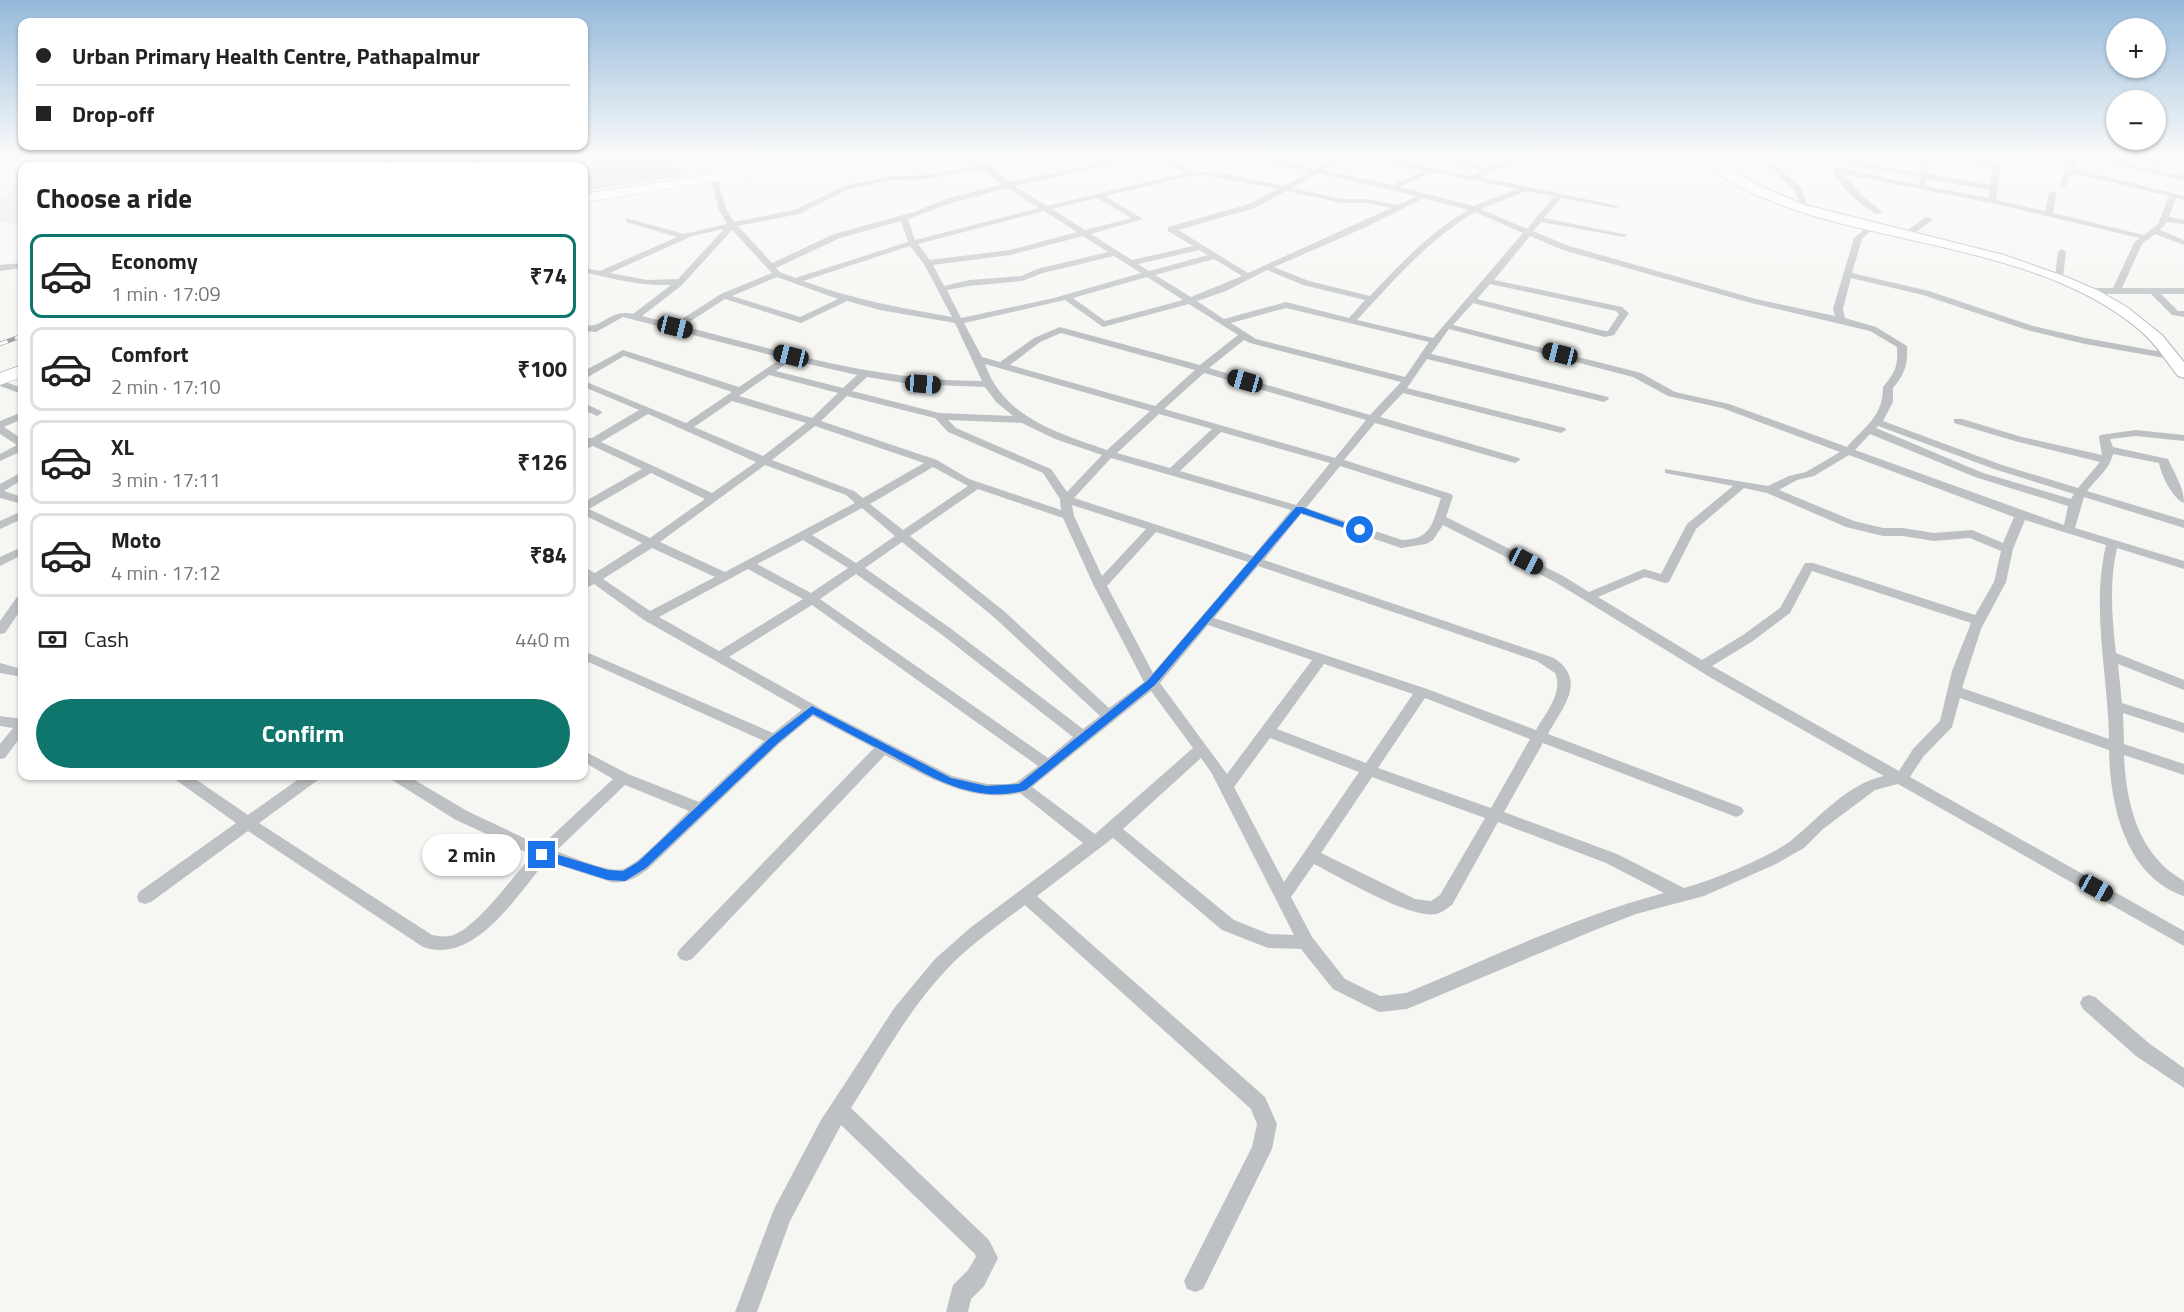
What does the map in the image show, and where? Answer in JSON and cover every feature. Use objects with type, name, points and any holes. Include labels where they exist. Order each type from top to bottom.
[{"type":"highway","points":[[0,372],[18,365]]},
{"type":"highway","points":[[0,381],[18,373]]},
{"type":"main road","points":[[1833,217],[1968,249],[2086,291],[2141,324],[2184,373]]},
{"type":"street","points":[[727,217],[774,270],[795,281],[880,307],[958,321],[1066,297],[1216,256]]},
{"type":"street","points":[[600,274],[684,236],[770,217]]},
{"type":"street","points":[[795,281],[851,260],[1011,217]]},
{"type":"street","points":[[1060,217],[1253,341],[1561,430]]},
{"type":"street","points":[[927,263],[1010,252],[1139,219],[1136,217]]},
{"type":"street","points":[[1212,217],[1171,229],[1249,277]]},
{"type":"street","points":[[1066,297],[1103,324],[1190,300],[1244,281],[1268,267],[1378,217]]},
{"type":"street","points":[[1351,321],[1442,229],[1461,217]]},
{"type":"street","points":[[1494,217],[1528,231],[1547,242],[1566,248],[1745,298],[1873,329],[1902,346],[1903,362],[1899,375],[1888,387],[1888,402],[1872,425],[1849,451],[1810,474],[1793,478],[1770,490]]},
{"type":"street","points":[[2066,217],[2144,237]]},
{"type":"street","points":[[675,327],[724,296],[837,236],[904,218],[912,243],[927,263],[978,359],[988,384],[1002,403],[1023,420],[1060,437],[1109,454],[1299,509],[1401,544],[1415,545],[1426,541],[1434,533],[1447,496],[1107,394],[978,359]]},
{"type":"street","points":[[588,579],[719,657],[883,748],[948,781],[987,790],[1009,790],[1022,787],[1152,683],[1403,384],[1447,326],[1539,219],[1624,235]]},
{"type":"street","points":[[1907,235],[1929,219]]},
{"type":"street","points":[[2117,290],[2129,260],[2144,237],[2162,225],[2165,219],[2184,222]]},
{"type":"street","points":[[629,220],[684,236]]},
{"type":"street","points":[[635,317],[680,282],[732,225]]},
{"type":"street","points":[[1841,320],[1838,309],[1858,238],[1870,227]]},
{"type":"street","points":[[2154,231],[2184,243]]},
{"type":"street","points":[[1131,263],[1200,247]]},
{"type":"street","points":[[2056,279],[2059,277],[2062,252]]},
{"type":"street","points":[[941,289],[969,283],[1022,278],[1040,271],[1117,253]]},
{"type":"street","points":[[0,268],[18,266]]},
{"type":"street","points":[[1268,267],[1316,288],[1372,299]]},
{"type":"street","points":[[588,271],[647,283],[680,282]]},
{"type":"street","points":[[1848,275],[1926,293],[1988,316],[2030,328],[2085,341],[2170,356]]},
{"type":"street","points":[[1470,300],[1605,334],[1611,333],[1624,313],[1618,309],[1488,281]]},
{"type":"street","points":[[2086,291],[2184,291]]},
{"type":"street","points":[[2154,292],[2175,313],[2184,314]]},
{"type":"street","points":[[724,296],[801,320],[847,298]]},
{"type":"street","points":[[1223,322],[1286,305],[1435,341]]},
{"type":"street","points":[[588,331],[622,314],[791,356],[923,384],[951,386],[988,384]]},
{"type":"street","points":[[1447,326],[1637,375],[1672,394],[1725,406],[2021,515],[2184,565]]},
{"type":"street","points":[[1002,366],[1037,340],[1060,330],[1374,417],[1515,460]]},
{"type":"street","points":[[1065,500],[1109,454],[1202,369],[1244,335]]},
{"type":"street","points":[[588,373],[623,353],[736,394],[781,414],[814,422],[933,462],[976,485],[1068,516]]},
{"type":"street","points":[[1424,355],[1604,399]]},
{"type":"street","points":[[687,427],[791,356]]},
{"type":"street","points":[[768,372],[939,416],[1023,420]]},
{"type":"street","points":[[588,577],[651,543],[764,461],[814,422],[866,372]]},
{"type":"street","points":[[0,381],[18,390]]},
{"type":"street","points":[[588,386],[764,461],[850,493],[1000,615],[1109,716]]},
{"type":"street","points":[[588,408],[597,412]]},
{"type":"street","points":[[588,441],[647,410]]},
{"type":"street","points":[[939,416],[952,430],[1047,471],[1065,500],[1068,516],[1100,586],[1152,683],[1217,769],[1306,942],[1339,984],[1379,1005],[1407,1001],[1611,916],[1633,908],[1683,896],[1770,860],[1798,844],[1817,825],[1870,785],[1902,778],[1918,753],[1947,723],[1959,671],[1980,621],[2000,582],[2007,549],[2021,515]]},
{"type":"street","points":[[18,417],[0,427],[18,443]]},
{"type":"street","points":[[1958,421],[2019,439],[2108,455],[2164,461],[2166,471],[2184,500]]},
{"type":"street","points":[[1872,425],[1998,467],[2184,524]]},
{"type":"street","points":[[1872,425],[1979,475],[2075,504]]},
{"type":"street","points":[[1172,472],[1219,428]]},
{"type":"street","points":[[2069,530],[2075,504],[2081,491],[2108,455],[2104,436],[2136,433],[2184,438]]},
{"type":"street","points":[[588,443],[713,498]]},
{"type":"street","points":[[0,458],[18,448]]},
{"type":"street","points":[[649,617],[863,503],[933,462]]},
{"type":"street","points":[[588,507],[650,469]]},
{"type":"street","points":[[1669,471],[1770,490],[1850,524],[1883,532],[1903,532],[1934,537],[1972,534],[2007,549]]},
{"type":"street","points":[[0,492],[18,478]]},
{"type":"street","points":[[719,657],[812,598],[976,485]]},
{"type":"street","points":[[1588,597],[1644,573],[1665,579],[1691,526],[1740,486]]},
{"type":"street","points":[[0,492],[18,499]]},
{"type":"street","points":[[1065,500],[1256,561],[1549,661],[1562,671],[1565,685],[1446,900],[1434,908],[1413,906],[1313,856]]},
{"type":"street","points":[[588,511],[726,577]]},
{"type":"street","points":[[0,525],[18,517]]},
{"type":"street","points":[[1439,518],[1509,552],[1633,622],[1652,637],[1702,666],[2184,939]]},
{"type":"street","points":[[1100,586],[1154,528]]},
{"type":"street","points":[[802,534],[857,567],[985,661],[1083,737]]},
{"type":"street","points":[[2112,543],[2106,564],[2110,656],[2115,706],[2115,747],[2121,801],[2145,858],[2162,877],[2184,889]]},
{"type":"street","points":[[0,562],[18,553]]},
{"type":"street","points":[[749,565],[812,598],[967,710],[1048,765]]},
{"type":"street","points":[[1702,666],[1748,638],[1785,610],[1809,567],[1980,621]]},
{"type":"street","points":[[0,630],[18,605]]},
{"type":"street","points":[[1206,620],[1422,692],[1736,811]]},
{"type":"street","points":[[2110,656],[2184,685]]},
{"type":"street","points":[[588,657],[774,740]]},
{"type":"street","points":[[1226,787],[1321,658]]},
{"type":"street","points":[[0,668],[18,672]]},
{"type":"street","points":[[1955,691],[2184,770]]},
{"type":"street","points":[[1282,898],[1313,856],[1422,692]]},
{"type":"street","points":[[2115,706],[2184,728]]},
{"type":"street","points":[[403,780],[433,800],[487,830],[542,855],[608,875],[625,876],[642,865],[774,740],[812,709]]},
{"type":"street","points":[[0,721],[18,724]]},
{"type":"street","points":[[0,754],[18,730]]},
{"type":"street","points":[[1268,731],[1369,771],[1550,833],[1651,875],[1683,896]]},
{"type":"street","points":[[686,954],[883,748]]},
{"type":"street","points":[[746,1312],[781,1216],[828,1127],[901,1013],[941,964],[976,933],[1113,829],[1202,749]]},
{"type":"street","points":[[588,758],[623,778],[700,809]]},
{"type":"street","points":[[187,780],[248,824],[429,942],[445,944],[461,940],[482,924],[542,855],[623,778]]},
{"type":"street","points":[[145,897],[308,780]]},
{"type":"street","points":[[1022,787],[1095,843]]},
{"type":"street","points":[[1113,829],[1228,925],[1268,941],[1306,942]]},
{"type":"street","points":[[1025,895],[1258,1103],[1267,1124],[1262,1149],[1195,1281]]},
{"type":"street","points":[[2089,1004],[2143,1050],[2184,1079]]},
{"type":"street","points":[[840,1111],[982,1247],[987,1258],[976,1278],[961,1293],[957,1312]]},
{"type":"shaded area","points":[[0,217],[18,217],[18,224],[0,222]]},
{"type":"railway","points":[[0,344],[18,337]]},
{"type":"route","points":[[542,855],[608,875],[625,876],[642,865],[774,740],[812,709],[948,781],[987,790],[1009,790],[1022,787],[1152,683],[1299,509],[1360,530]]}]
